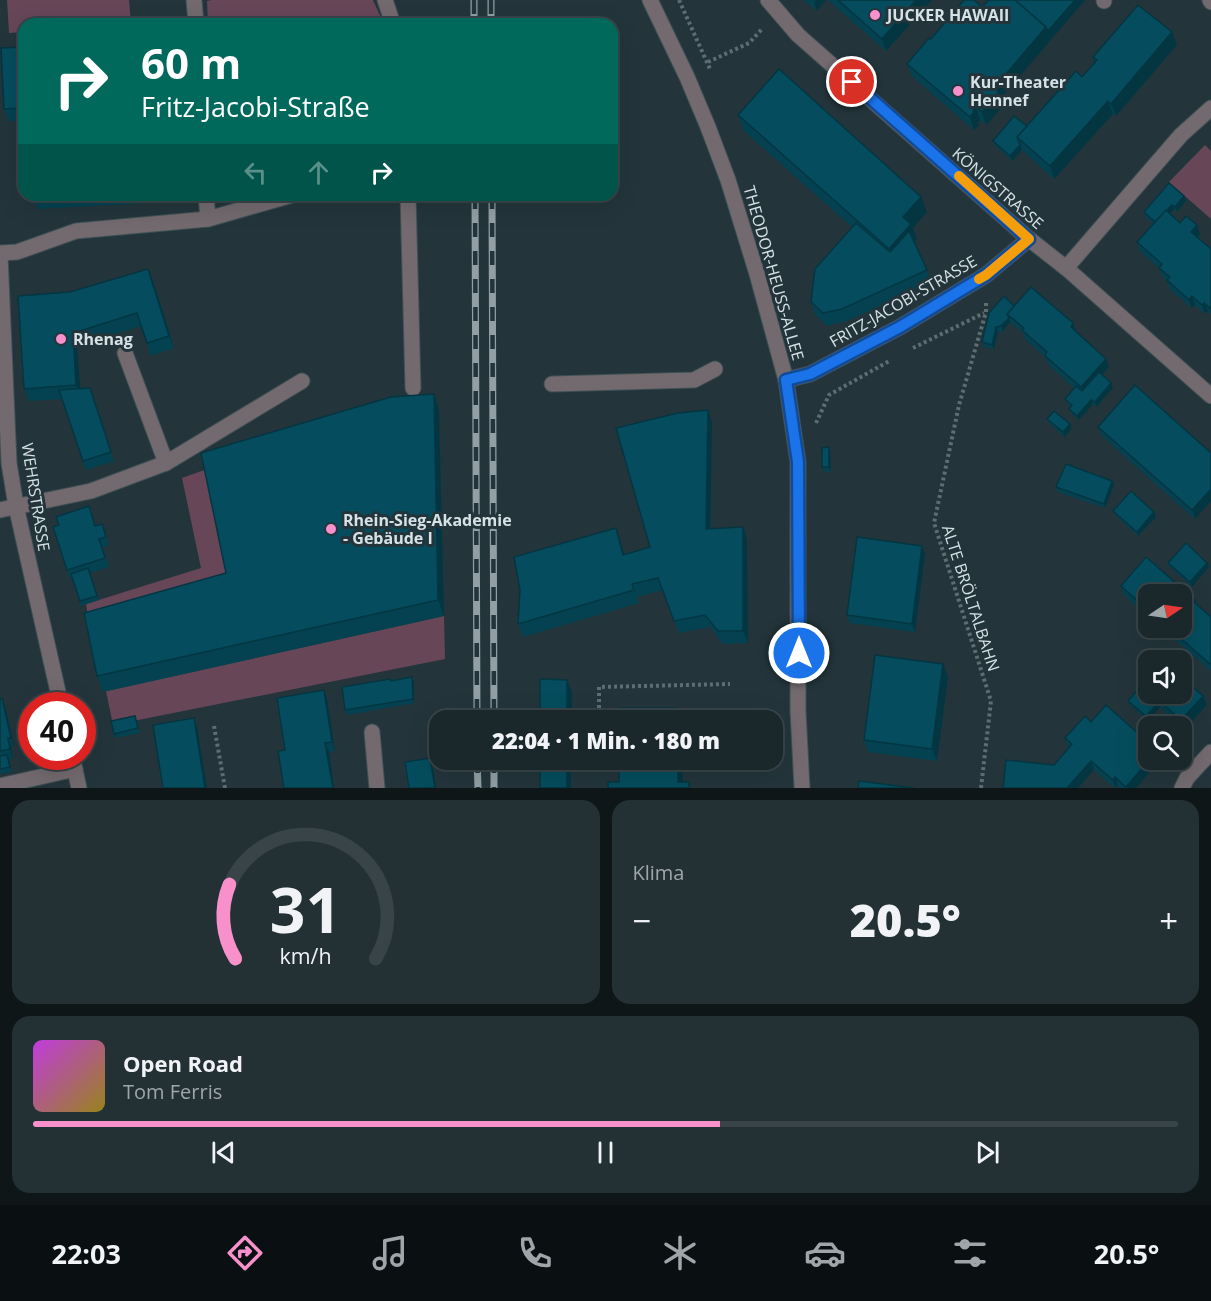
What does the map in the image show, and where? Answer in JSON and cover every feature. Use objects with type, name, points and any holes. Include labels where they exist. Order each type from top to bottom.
[{"type":"street","points":[[194,0],[196,18]]},
{"type":"street","points":[[385,0],[391,18]]},
{"type":"street","name":"THEODOR-HEUSS-ALLEE","points":[[650,0],[687,77],[728,180],[758,274],[786,380],[798,462],[798,711],[802,788]]},
{"type":"street","name":"KÖNIGSTRASSE","points":[[773,6],[798,35],[1211,396]]},
{"type":"street","points":[[1066,268],[1181,135],[1211,108]]},
{"type":"street","points":[[206,201],[208,219]]},
{"type":"street","points":[[0,254],[17,252],[76,231],[208,219],[271,201]]},
{"type":"street","points":[[408,201],[413,388]]},
{"type":"street","name":"FRITZ-JACOBI-STRASSE","points":[[786,380],[810,374],[890,333],[986,275],[1029,239]]},
{"type":"street","name":"WEHRSTRASSE","points":[[0,254],[9,464],[16,506],[58,692]]},
{"type":"street","points":[[125,353],[166,464]]},
{"type":"street","points":[[552,384],[694,380],[715,369]]},
{"type":"street","points":[[0,510],[91,490],[166,464],[302,381]]},
{"type":"street","points":[[372,732],[377,788]]},
{"type":"street","points":[[1182,788],[1187,778],[1211,752]]},
{"type":"street","points":[[0,786],[51,770]]},
{"type":"street","points":[[75,770],[79,788]]},
{"type":"path","points":[[679,0],[708,62],[749,43],[773,6]]},
{"type":"path","name":"ALTE BRÖLTALBAHN","points":[[981,788],[991,701],[934,523],[959,405],[986,312],[986,275]]},
{"type":"path","points":[[905,352],[986,312]]},
{"type":"path","points":[[816,423],[830,395],[894,358]]},
{"type":"path","points":[[599,710],[599,687],[730,684]]},
{"type":"path","points":[[214,726],[225,788]]},
{"type":"shaded area","points":[[7,0],[129,0],[130,18],[18,18],[18,32],[9,33]]},
{"type":"shaded area","points":[[373,0],[381,18],[208,18],[207,1]]},
{"type":"shaded area","points":[[1205,145],[1211,151],[1211,219],[1169,182]]},
{"type":"shaded area","points":[[207,469],[232,588],[90,629],[86,604],[201,568],[182,478]]},
{"type":"shaded area","points":[[444,616],[445,659],[113,725],[106,691]]},
{"type":"building","points":[[838,0],[916,0],[882,39]]},
{"type":"building","points":[[964,0],[974,0],[982,7],[989,0],[1015,0],[1046,27],[994,88],[999,92],[982,112],[976,107],[970,117],[907,64]]},
{"type":"building","points":[[1015,0],[1075,0],[1048,31]]},
{"type":"building","points":[[1138,5],[1172,32],[1111,104],[1108,101],[1050,166],[1017,137],[1076,71],[1082,77],[1097,60],[1093,57]]},
{"type":"building","points":[[18,47],[18,108],[4,109],[1,48]]},
{"type":"building","points":[[779,69],[921,197],[903,217],[911,224],[889,249],[738,115]]},
{"type":"building","points":[[1014,116],[1027,126],[1017,137],[1020,145],[1010,156],[993,141]]},
{"type":"building","points":[[1169,183],[1184,196],[1175,207],[1172,205],[1155,222],[1144,212]]},
{"type":"building","points":[[1166,210],[1180,223],[1186,216],[1197,225],[1191,232],[1211,249],[1211,309],[1192,296],[1189,300],[1167,280],[1170,277],[1159,268],[1162,264],[1137,242]]},
{"type":"building","points":[[856,223],[890,252],[909,231],[927,270],[842,309],[823,313],[811,302],[815,269]]},
{"type":"building","name":"Rhenag","points":[[148,269],[169,336],[147,343],[137,313],[73,333],[76,385],[24,389],[18,296],[70,292]]},
{"type":"building","points":[[1031,287],[1073,323],[1071,327],[1106,359],[1081,387],[1045,356],[1047,352],[1007,314]]},
{"type":"building","points":[[1004,296],[1014,306],[1007,314],[1009,318],[1001,326],[996,327],[992,345],[982,342],[989,313]]},
{"type":"building","points":[[1099,372],[1111,383],[1095,402],[1091,400],[1077,416],[1069,409],[1072,405],[1065,399],[1076,386],[1082,391]]},
{"type":"building","points":[[1135,385],[1211,453],[1211,489],[1192,510],[1098,427]]},
{"type":"building","points":[[90,388],[111,452],[83,461],[59,390]]},
{"type":"building","name":"Rhein-Sieg-Akademie - Gebäude I","points":[[434,394],[438,600],[97,676],[84,613],[226,573],[201,453],[391,397]]},
{"type":"building","points":[[708,410],[706,529],[743,527],[743,631],[718,631],[705,615],[674,621],[658,578],[632,584],[634,590],[518,624],[520,590],[514,557],[616,528],[623,555],[650,547],[616,428],[678,413]]},
{"type":"building","points":[[1054,411],[1070,424],[1063,432],[1047,419]]},
{"type":"building","points":[[829,447],[829,467],[822,467],[822,448]]},
{"type":"building","points":[[1066,464],[1112,481],[1104,504],[1056,487]]},
{"type":"building","points":[[1131,491],[1154,512],[1137,532],[1113,511]]},
{"type":"building","points":[[89,506],[95,526],[102,524],[106,537],[99,539],[105,558],[67,570],[53,527],[59,525],[56,517]]},
{"type":"building","points":[[857,537],[922,546],[912,624],[847,615]]},
{"type":"building","points":[[1186,543],[1207,563],[1190,582],[1168,563]]},
{"type":"building","points":[[1146,557],[1177,584],[1138,584],[1138,601],[1121,586]]},
{"type":"building","points":[[88,568],[97,596],[80,601],[71,574]]},
{"type":"building","points":[[1192,597],[1211,617],[1211,665],[1180,638],[1192,638]]},
{"type":"building","points":[[875,655],[943,664],[932,749],[864,740]]},
{"type":"building","points":[[412,677],[413,699],[345,710],[342,687]]},
{"type":"building","points":[[540,679],[567,680],[567,710],[540,710]]},
{"type":"building","points":[[1192,686],[1203,696],[1185,716],[1176,716],[1163,704],[1192,704]]},
{"type":"building","points":[[1138,689],[1138,704],[1157,704],[1146,716],[1128,701]]},
{"type":"building","points":[[324,690],[332,742],[325,743],[333,788],[284,788],[278,751],[285,750],[277,698]]},
{"type":"building","points":[[0,698],[2,698],[11,738],[8,738],[10,749],[0,751]]},
{"type":"building","points":[[1106,705],[1138,733],[1138,770],[1141,770],[1126,787],[1115,777],[1113,780],[1091,761],[1067,788],[1003,788],[1006,760],[1054,765],[1072,744],[1065,738],[1085,716],[1091,722]]},
{"type":"building","points":[[619,708],[677,708],[677,710],[619,710]]},
{"type":"building","points":[[135,716],[138,728],[114,734],[111,721]]},
{"type":"building","points":[[194,718],[205,788],[163,788],[153,725]]},
{"type":"building","points":[[7,755],[10,767],[0,769],[0,756]]},
{"type":"building","points":[[429,758],[429,770],[432,770],[435,788],[409,788],[405,762]]},
{"type":"building","points":[[540,770],[567,770],[567,788],[540,788]]},
{"type":"building","points":[[619,770],[678,770],[678,782],[689,782],[689,788],[608,788],[608,782],[619,782]]},
{"type":"building","points":[[859,781],[914,788],[858,788]]},
{"type":"railway","points":[[474,0],[474,18]]},
{"type":"railway","points":[[491,0],[491,18]]},
{"type":"railway","points":[[475,201],[477,710]]},
{"type":"railway","points":[[492,201],[494,710]]},
{"type":"railway","points":[[477,770],[478,788]]},
{"type":"railway","points":[[494,770],[494,788]]},
{"type":"slow traffic","points":[[959,176],[1029,239],[979,279]]},
{"type":"place","name":"JUCKER HAWAII","points":[[875,15]]},
{"type":"place","name":"Kur-Theater Hennef","points":[[958,91]]},
{"type":"place","name":"Rhenag","points":[[61,339]]},
{"type":"place","name":"Rhein-Sieg-Akademie - Gebäude I","points":[[331,529]]},
{"type":"route","points":[[799,653],[798,462],[786,380],[810,374],[900,327],[986,275],[1029,239],[852,82]]}]
